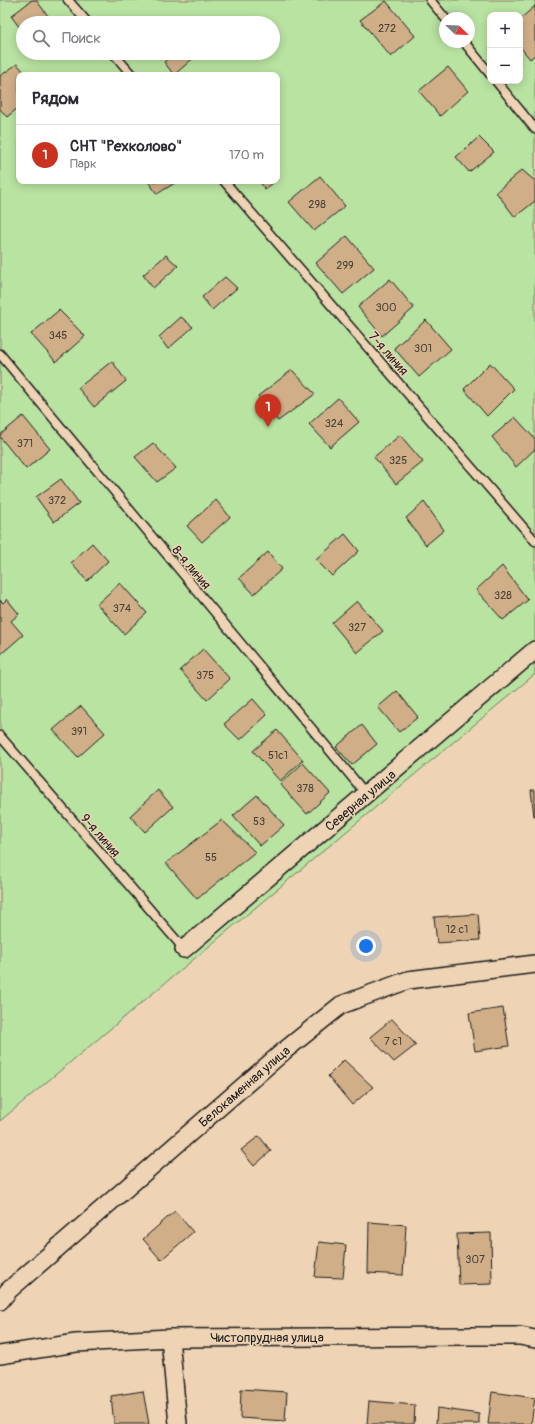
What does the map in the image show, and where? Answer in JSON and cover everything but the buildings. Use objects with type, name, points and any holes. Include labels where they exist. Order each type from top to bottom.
[{"type":"street","name":"Северная улица","points":[[184,949],[535,650]]},
{"type":"street","name":"Белокаменная улица","points":[[0,1301],[9,1290],[278,1056],[341,1005],[408,980],[535,964]]},
{"type":"street","name":"Чистопрудная улица","points":[[0,1355],[76,1343],[170,1338],[520,1336],[535,1339]]},
{"type":"street","points":[[170,1338],[178,1424]]},
{"type":"lane","points":[[68,0],[82,16]]},
{"type":"lane","points":[[430,0],[440,12]]},
{"type":"lane","points":[[469,48],[487,70]]},
{"type":"lane","points":[[119,60],[129,72]]},
{"type":"lane","points":[[498,84],[535,129]]},
{"type":"lane","name":"7-я линия","points":[[227,184],[535,541]]},
{"type":"lane","name":"8-я линия","points":[[0,354],[366,794]]},
{"type":"lane","name":"9-я линия","points":[[0,736],[184,949]]},
{"type":"green space","points":[[0,0],[535,0],[535,674],[0,1121]]},
{"type":"place","name":"СНТ \"Рехколово\"","points":[[268,427]]}]
